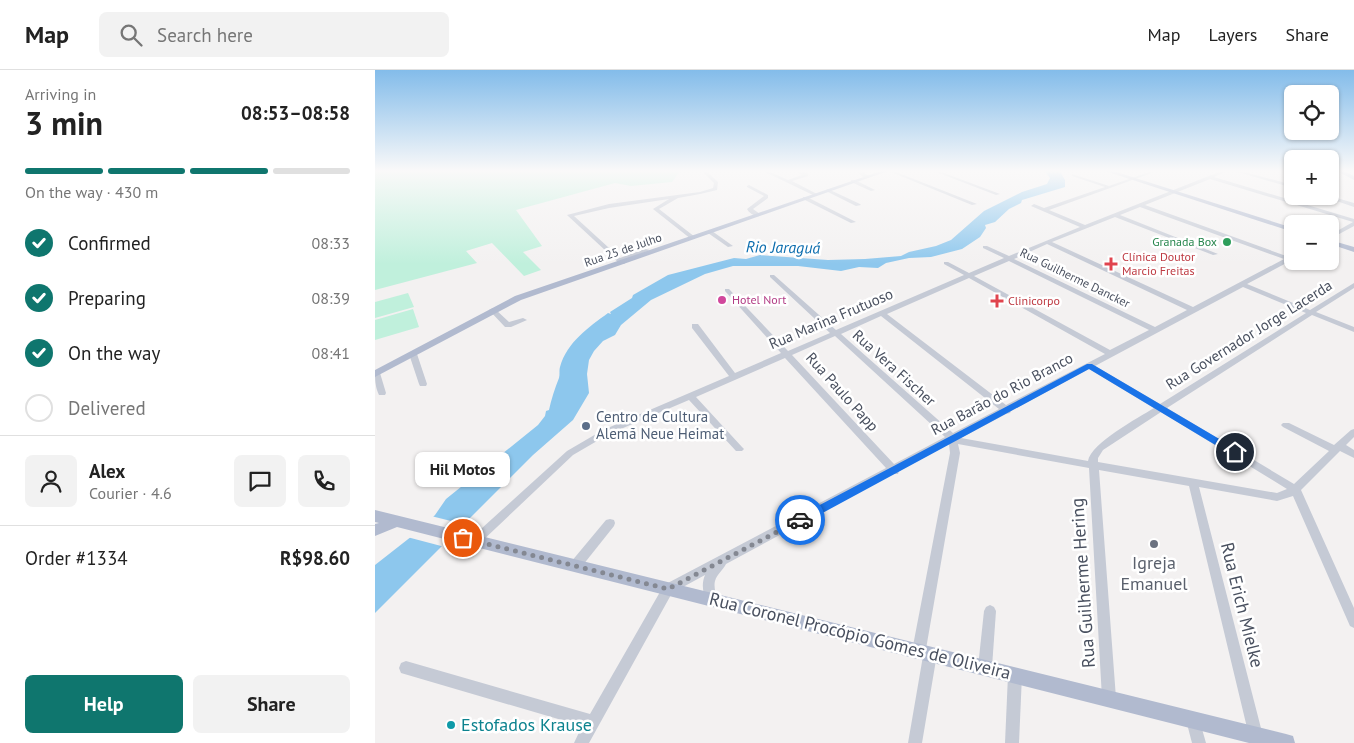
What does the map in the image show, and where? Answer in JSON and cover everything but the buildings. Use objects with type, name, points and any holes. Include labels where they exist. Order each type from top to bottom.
[{"type":"main road","name":"Rua 25 de Julho","points":[[376,374],[518,298],[796,201]]},
{"type":"main road","points":[[1202,201],[1284,227]]},
{"type":"main road","points":[[1339,245],[1354,250]]},
{"type":"main road","name":"Rua Coronel Procópio Gomes de Oliveira","points":[[375,516],[711,598],[1286,743]]},
{"type":"main road","points":[[375,530],[402,522]]},
{"type":"street","points":[[641,201],[609,206],[571,215],[620,261],[647,250]]},
{"type":"street","points":[[669,201],[656,209],[693,238]]},
{"type":"street","points":[[758,215],[750,209],[762,201]]},
{"type":"street","points":[[812,201],[853,222]]},
{"type":"street","points":[[851,201],[858,205]]},
{"type":"street","points":[[967,201],[974,204]]},
{"type":"street","points":[[1045,210],[1069,201]]},
{"type":"street","name":"Rua Marina Frutuoso","points":[[469,539],[570,453],[588,441],[1047,242],[1150,201]]},
{"type":"street","points":[[1288,201],[1354,223]]},
{"type":"street","points":[[1342,201],[1354,205]]},
{"type":"street","points":[[1141,205],[1284,256]]},
{"type":"street","points":[[1035,206],[1085,227]]},
{"type":"street","points":[[1116,215],[1215,254]]},
{"type":"street","points":[[1339,232],[1354,223]]},
{"type":"street","points":[[710,232],[730,246]]},
{"type":"street","points":[[1047,242],[1193,310]]},
{"type":"street","name":"Rua Guilherme Dancker","points":[[985,247],[1155,330]]},
{"type":"street","name":"Rua Barão do Rio Branco","points":[[668,589],[1007,411],[1284,262]]},
{"type":"street","points":[[946,263],[1111,354]]},
{"type":"street","name":"Rua Vera Fischer","points":[[772,276],[953,439]]},
{"type":"street","points":[[1243,284],[1354,330]]},
{"type":"street","name":"Rua Governador Jorge Lacerda","points":[[1092,465],[1093,458],[1100,448],[1354,285]]},
{"type":"street","name":"Rua Paulo Papp","points":[[727,290],[895,470]]},
{"type":"street","points":[[493,310],[508,325],[523,320]]},
{"type":"street","points":[[882,313],[1007,411]]},
{"type":"street","points":[[695,326],[734,377]]},
{"type":"street","points":[[413,354],[423,384]]},
{"type":"street","points":[[1090,366],[1295,488],[1354,622]]},
{"type":"street","points":[[376,374],[382,393]]},
{"type":"street","points":[[690,396],[739,450]]},
{"type":"street","points":[[1286,425],[1354,454]]},
{"type":"street","points":[[915,743],[925,653],[955,453],[953,439],[979,446],[1277,497],[1289,494],[1354,432]]},
{"type":"street","name":"Rua Guilherme Hering","points":[[1092,465],[1109,698]]},
{"type":"street","name":"Rua Erich Mielke","points":[[1193,483],[1256,736]]},
{"type":"street","points":[[575,566],[610,522]]},
{"type":"street","name":"Rua Barão do Rio Branco","points":[[711,598],[708,588],[710,578],[718,565],[727,558]]},
{"type":"street","points":[[581,743],[668,589]]},
{"type":"street","points":[[985,667],[991,611]]},
{"type":"street","points":[[406,668],[593,722]]},
{"type":"street","points":[[1012,743],[1015,675]]},
{"type":"street","points":[[1193,720],[1199,743]]},
{"type":"green space","points":[[375,201],[548,201],[516,210],[542,246],[523,252],[541,270],[524,276],[492,243],[466,251],[477,263],[375,290]]},
{"type":"green space","points":[[408,293],[414,307],[375,318],[375,302]]},
{"type":"green space","points":[[413,309],[419,327],[375,340],[375,320]]},
{"type":"water","points":[[1003,201],[1022,201],[1009,209],[995,222],[985,225],[986,228],[980,237],[962,249],[931,257],[909,258],[886,263],[878,268],[859,267],[841,271],[798,266],[733,266],[705,274],[651,300],[621,325],[615,335],[603,341],[594,351],[589,360],[587,374],[589,393],[573,420],[533,455],[375,613],[375,565],[421,529],[435,515],[446,499],[538,425],[545,416],[546,411],[549,410],[563,358],[573,343],[586,330],[608,313],[611,314],[610,312],[632,298],[633,295],[668,275],[734,258],[746,259],[760,255],[828,260],[901,256],[951,240],[984,211]]},
{"type":"pier","points":[[431,516],[467,525],[445,547],[407,537]]},
{"type":"way so far","points":[[463,538],[668,589],[800,520]]},
{"type":"place","name":"Granada Box","points":[[1227,242]]},
{"type":"place","name":"Clínica Doutor Marcio Freitas","points":[[1111,264]]},
{"type":"place","name":"Hotel Nort","points":[[722,300]]},
{"type":"place","name":"Clinicorpo","points":[[997,301]]},
{"type":"place","name":"Centro de Cultura Alemã Neue Heimat","points":[[586,426]]},
{"type":"place","name":"Hil Motos","points":[[463,538]]},
{"type":"place","name":"Igreja Emanuel","points":[[1154,544]]},
{"type":"place","name":"Estofados Krause","points":[[451,725]]},
{"type":"route","points":[[800,520],[1090,366],[1235,452]]},
{"type":"water label","name":"Rio Jaraguá","points":[[783,247]]}]
